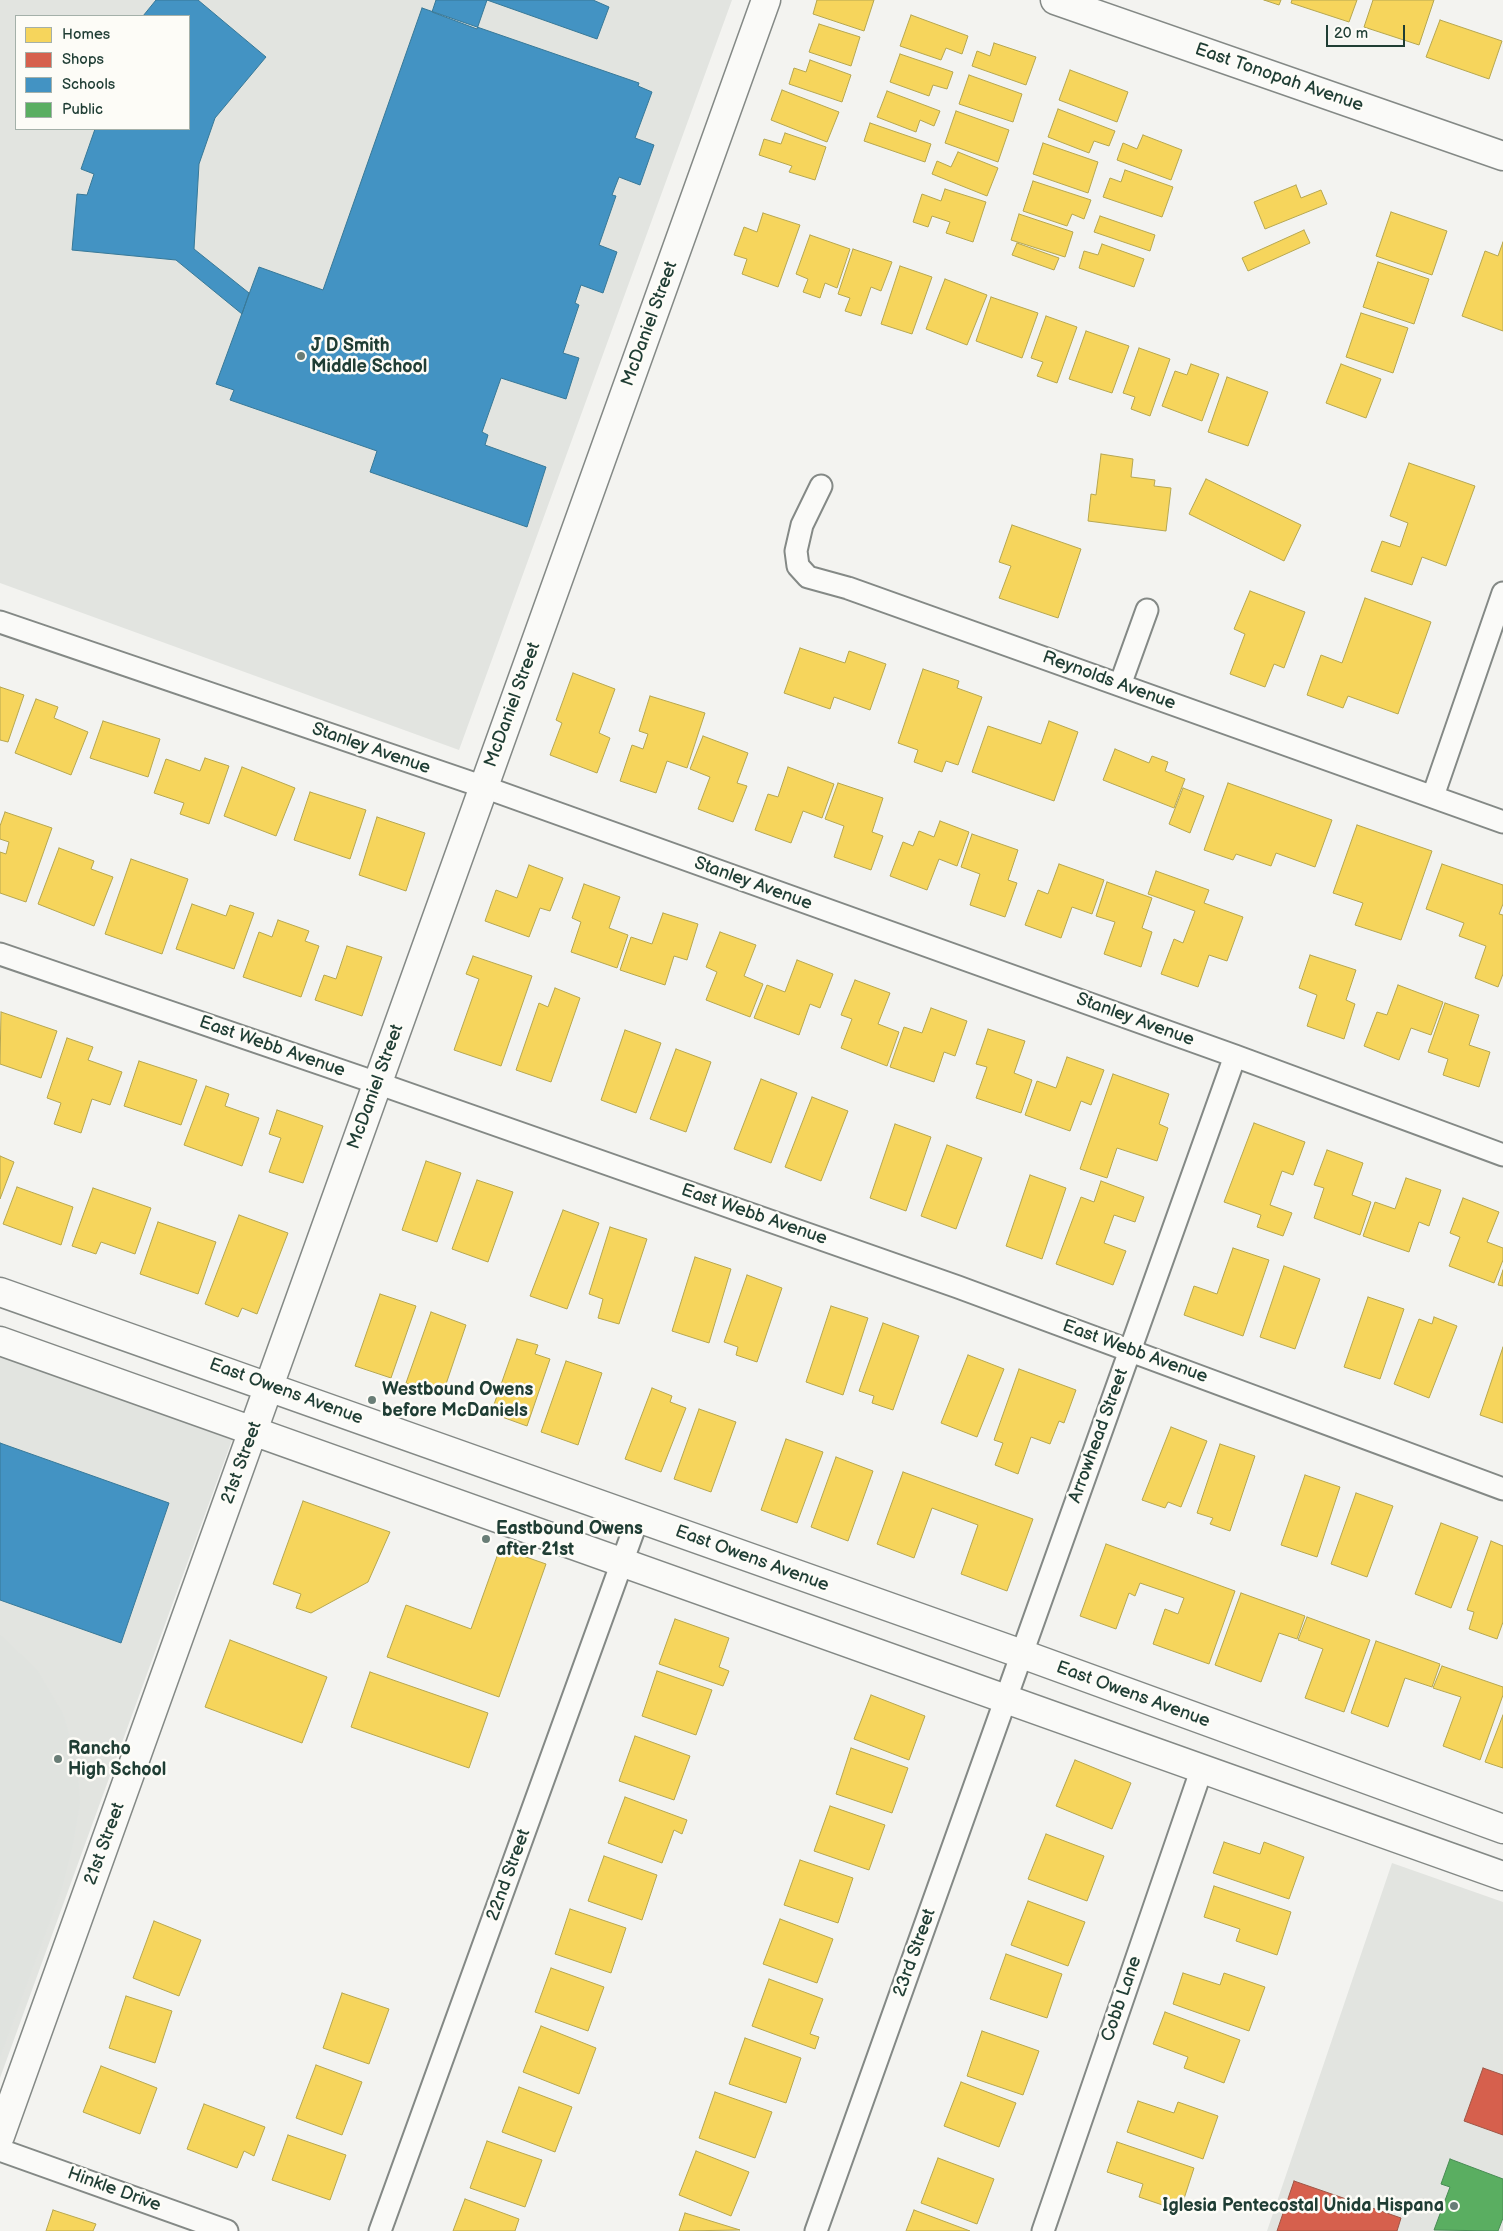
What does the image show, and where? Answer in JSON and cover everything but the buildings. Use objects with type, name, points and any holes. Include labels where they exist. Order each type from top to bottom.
[{"type":"main road","name":"McDaniel Street","points":[[261,1409],[766,0]]},
{"type":"main road","name":"East Tonopah Avenue","points":[[1055,0],[1503,156]]},
{"type":"main road","name":"East Owens Avenue","points":[[0,1292],[261,1409],[622,1562],[1014,1676],[1503,1829]]},
{"type":"main road","name":"East Owens Avenue","points":[[0,1341],[261,1409],[638,1518],[1014,1676],[1202,1768],[1503,1876]]},
{"type":"main road","name":"21st Street","points":[[0,2136],[261,1409]]},
{"type":"street","name":"Reynolds Avenue","points":[[821,486],[802,525],[796,551],[798,566],[808,577],[848,588],[1503,822]]},
{"type":"street","points":[[1433,796],[1503,593]]},
{"type":"street","points":[[1120,685],[1146,610]]},
{"type":"street","name":"Stanley Avenue","points":[[0,622],[484,787],[1235,1056],[1503,1155]]},
{"type":"street","name":"East Webb Avenue","points":[[0,954],[378,1084],[1130,1350],[1503,1489]]},
{"type":"street","name":"Arrowhead Street","points":[[1014,1676],[1235,1056]]},
{"type":"street","name":"22nd Street","points":[[380,2231],[638,1518]]},
{"type":"street","name":"23rd Street","points":[[816,2231],[1014,1676]]},
{"type":"street","name":"Cobb Lane","points":[[1043,2231],[1202,1768]]},
{"type":"street","name":"Hinkle Drive","points":[[0,2150],[227,2231]]},
{"type":"shaded area","name":"J D Smith Middle School","points":[[0,0],[732,0],[459,750],[0,583]]},
{"type":"shaded area","name":"Rancho High School","points":[[0,1355],[232,1440],[0,2078]]},
{"type":"shaded area","points":[[0,1635],[37,1670],[63,1714],[77,1762],[80,1803],[62,1888],[0,2057]]},
{"type":"shaded area","points":[[1392,1863],[1503,1902],[1503,2231],[1267,2231]]},
{"type":"place","name":"J D Smith Middle School","points":[[301,356]]},
{"type":"place","name":"Westbound Owens before McDaniels","points":[[372,1400]]},
{"type":"place","name":"Eastbound Owens after 21st","points":[[486,1539]]},
{"type":"place","name":"Rancho High School","points":[[58,1759]]},
{"type":"place","name":"Iglesia Pentecostal Unida Hispana","points":[[1454,2206]]}]
